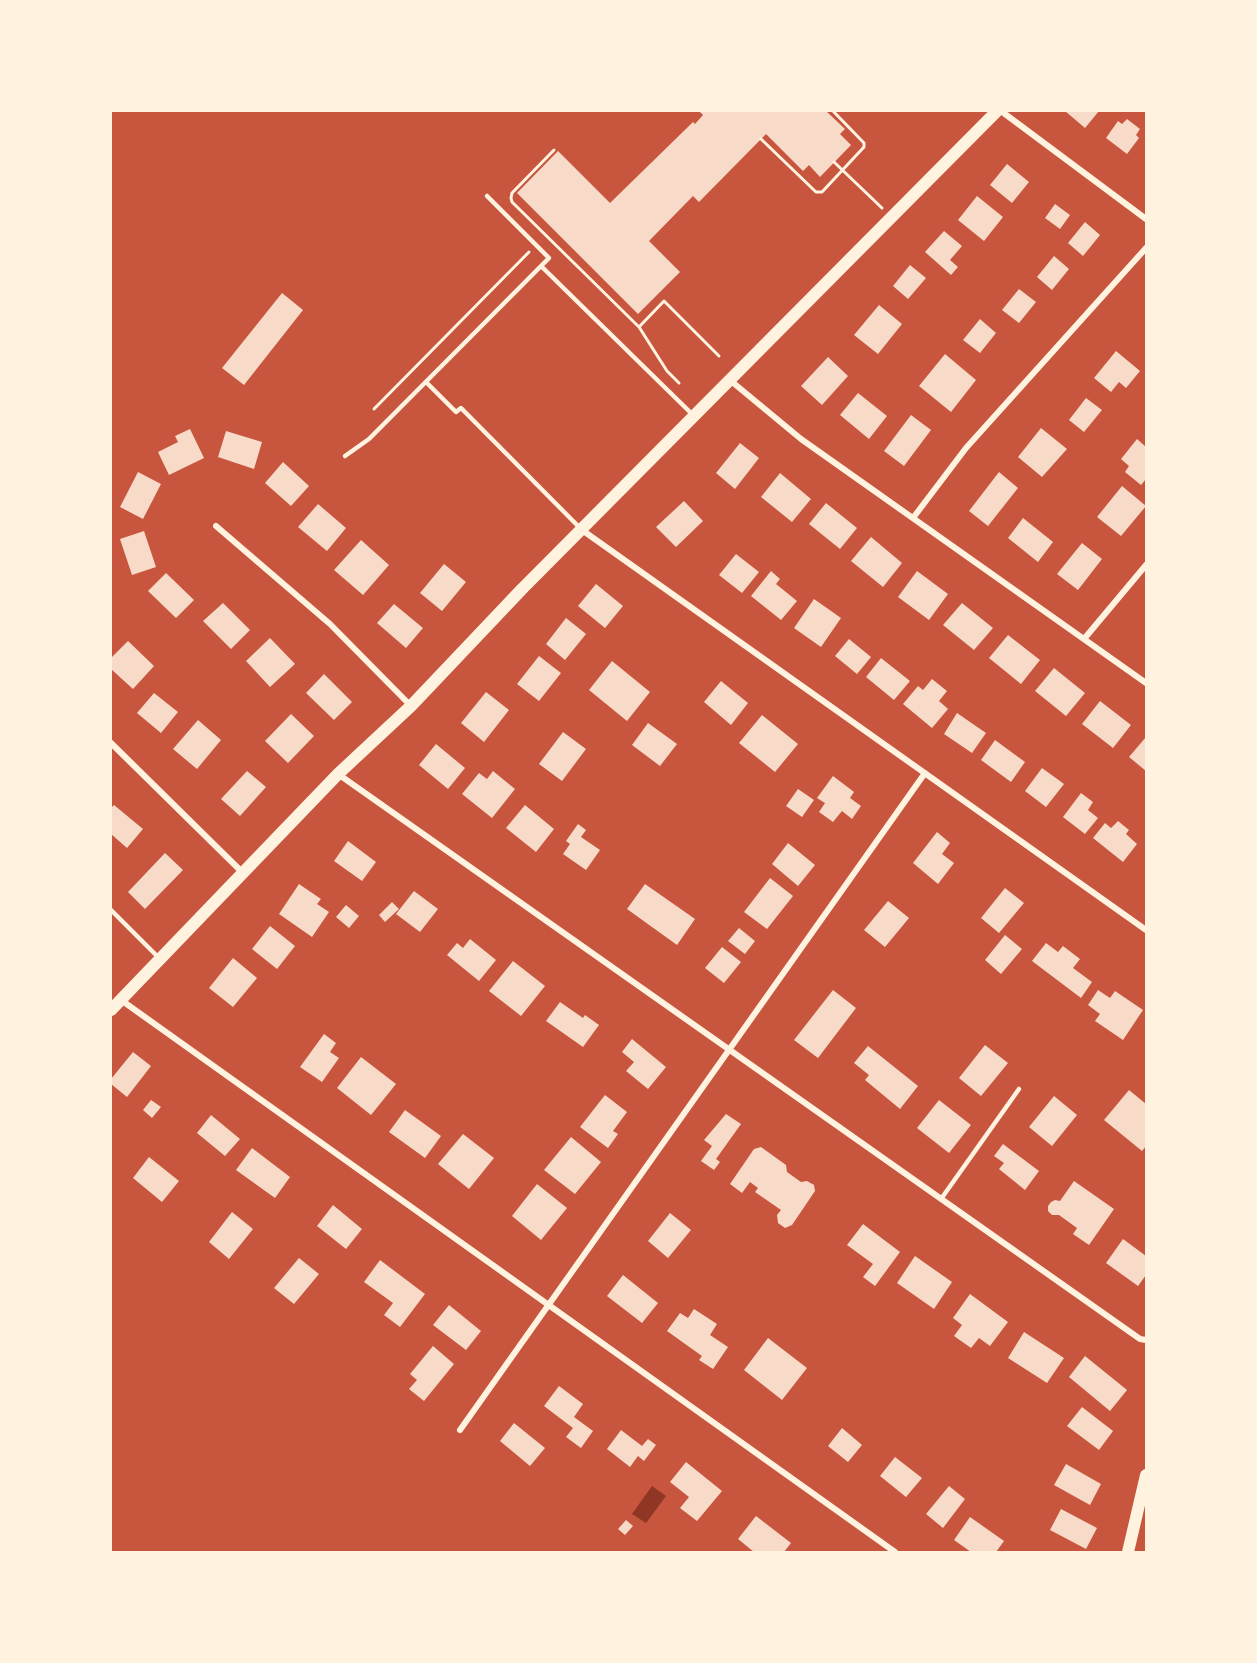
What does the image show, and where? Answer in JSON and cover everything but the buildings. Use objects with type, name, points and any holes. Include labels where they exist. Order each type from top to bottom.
[{"type":"main road","points":[[111,1010],[338,774],[411,706],[522,589],[999,111]]},
{"type":"main road","points":[[1128,1552],[1146,1475]]},
{"type":"street","points":[[999,111],[1146,219]]},
{"type":"street","points":[[913,518],[966,448],[1146,248]]},
{"type":"street","points":[[730,381],[801,439],[1146,684]]},
{"type":"street","points":[[216,526],[330,624],[411,706]]},
{"type":"street","points":[[582,530],[1146,930]]},
{"type":"street","points":[[1084,639],[1146,565]]},
{"type":"street","points":[[111,743],[242,872]]},
{"type":"street","points":[[460,1430],[925,773]]},
{"type":"street","points":[[338,774],[1140,1339],[1146,1340]]},
{"type":"street","points":[[121,1000],[895,1552]]},
{"type":"lane","points":[[345,456],[369,439],[549,258],[487,196]]},
{"type":"lane","points":[[541,266],[695,417]]},
{"type":"lane","points":[[426,382],[456,412],[461,408],[582,530]]},
{"type":"lane","points":[[111,910],[159,960]]},
{"type":"lane","points":[[941,1199],[1019,1089]]},
{"type":"path","points":[[761,139],[816,192],[822,192],[864,147],[864,143],[832,111]]},
{"type":"path","points":[[554,150],[512,193],[512,202],[639,327],[667,371],[680,384]]},
{"type":"path","points":[[834,162],[892,218]]},
{"type":"path","points":[[374,409],[529,252]]},
{"type":"path","points":[[639,327],[664,301],[719,356]]},
{"type":"shaded area","points":[[652,1486],[666,1496],[646,1523],[632,1514]]}]
